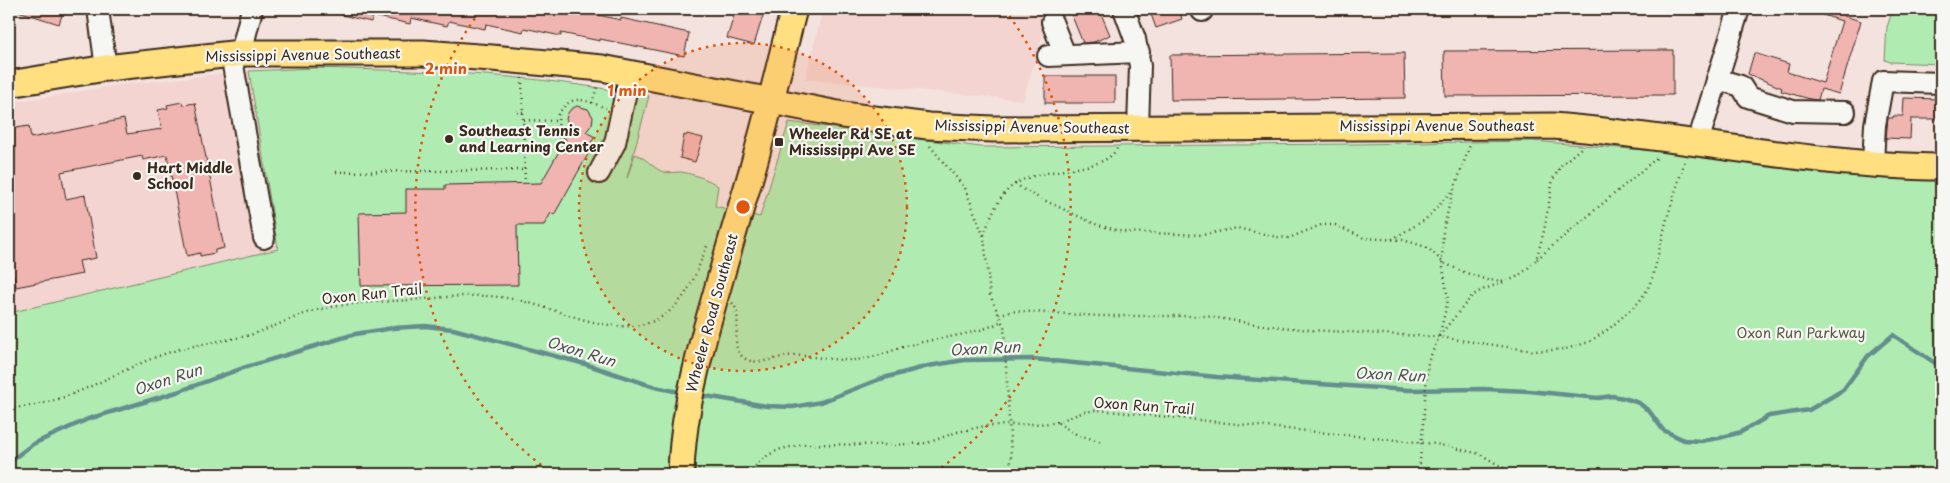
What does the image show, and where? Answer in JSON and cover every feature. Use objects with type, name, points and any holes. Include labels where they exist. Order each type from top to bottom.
[{"type":"main road","name":"Wheeler Road Southeast","points":[[681,474],[687,408],[699,355],[723,266],[767,120],[774,82],[794,9]]},
{"type":"main road","name":"Mississippi Avenue Southeast","points":[[9,84],[106,68],[236,54],[381,52],[442,54],[579,66],[630,73],[865,119],[944,127],[993,129],[1546,126],[1594,129],[1691,150],[1795,155],[1908,166],[1941,167]]},
{"type":"street","points":[[98,9],[106,68]]},
{"type":"street","points":[[252,9],[236,54],[264,238]]},
{"type":"street","points":[[1124,9],[1131,26],[1141,72],[1138,128]]},
{"type":"street","points":[[1691,150],[1718,79],[1739,9]]},
{"type":"street","points":[[1052,22],[1056,55],[1138,52]]},
{"type":"street","points":[[599,173],[615,143],[630,73]]},
{"type":"street","points":[[1718,79],[1741,86],[1748,97],[1793,111],[1845,112]]},
{"type":"street","points":[[1873,163],[1875,125],[1884,81],[1941,83]]},
{"type":"path","points":[[522,75],[525,182]]},
{"type":"path","points":[[592,103],[598,83]]},
{"type":"path","points":[[559,140],[558,115],[571,101],[583,100],[606,108]]},
{"type":"path","points":[[517,112],[523,112]]},
{"type":"path","points":[[523,120],[557,121]]},
{"type":"path","points":[[1419,474],[1428,362],[1438,337],[1448,300],[1442,261],[1443,231],[1454,189],[1471,141]]},
{"type":"path","points":[[927,142],[965,188],[984,237],[989,289],[1004,327],[1010,474]]},
{"type":"path","points":[[984,237],[996,206],[1015,184],[1047,172],[1102,162],[1115,153],[1118,143]]},
{"type":"path","points":[[1536,260],[1544,232],[1553,179],[1562,164],[1586,144]]},
{"type":"path","points":[[999,314],[1015,312],[1100,316],[1205,316],[1261,325],[1310,330],[1438,337],[1524,350],[1547,351],[1566,349],[1583,344],[1610,328],[1639,302],[1650,283],[1691,150]]},
{"type":"path","points":[[1438,337],[1472,296],[1482,290],[1506,282],[1526,270],[1565,238],[1596,208],[1626,186],[1662,153]]},
{"type":"path","points":[[336,172],[524,170]]},
{"type":"path","points":[[1015,184],[1033,196],[1095,224],[1122,232],[1203,235],[1237,228],[1289,238],[1321,225],[1335,224],[1364,238],[1403,240],[1429,249],[1452,267],[1478,277],[1506,282]]},
{"type":"path","points":[[1391,240],[1425,220],[1454,189]]},
{"type":"path","name":"Oxon Run Trail","points":[[9,408],[50,403],[171,352],[192,346],[248,336],[312,311],[340,306],[442,297],[493,296],[524,302],[609,326],[633,327],[657,319],[678,302],[690,285],[708,244]]},
{"type":"path","points":[[732,303],[736,308],[737,314],[738,351],[742,357],[754,362],[788,356],[843,360],[865,359],[914,344],[987,328],[1002,320]]},
{"type":"path","name":"Oxon Run Trail","points":[[749,474],[755,466],[768,456],[797,445],[813,443],[917,444],[992,424],[1058,423],[1084,412],[1109,410],[1421,441],[1480,454],[1514,474]]},
{"type":"path","points":[[1058,423],[1076,434],[1102,442]]},
{"type":"path","points":[[9,461],[17,474]]},
{"type":"shaded area","points":[[823,9],[1050,9],[1023,100],[805,79]]},
{"type":"shaded area","name":"Hart Middle School","points":[[249,71],[278,249],[9,314],[9,103],[119,85]]},
{"type":"green space","points":[[1893,9],[1941,9],[1941,64],[1890,62],[1885,60],[1887,27]]},
{"type":"green space","name":"Oxon Run Parkway","points":[[315,68],[485,75],[562,83],[649,96],[627,178],[635,154],[661,171],[669,173],[681,172],[700,177],[715,184],[718,186],[715,206],[760,217],[789,122],[981,147],[1532,141],[1705,155],[1705,157],[1941,180],[1941,474],[9,474],[9,313],[278,249],[249,71]]},
{"type":"building","points":[[18,9],[64,9],[59,24],[18,11]]},
{"type":"building","points":[[334,9],[553,9],[579,14],[580,11],[621,20],[621,18],[689,33],[684,56],[600,39],[600,41],[561,33],[561,36],[524,28],[523,32],[486,24],[485,29],[449,21],[447,26],[411,18],[410,24],[373,16],[371,22],[334,13]]},
{"type":"building","points":[[736,9],[765,9],[754,45],[727,38]]},
{"type":"building","points":[[1069,9],[1099,9],[1110,35],[1094,42],[1083,43]]},
{"type":"building","points":[[1149,9],[1179,9],[1182,19],[1156,28]]},
{"type":"building","points":[[1810,9],[1846,9],[1844,16],[1861,21],[1839,94],[1821,89],[1818,100],[1781,91],[1782,88],[1748,74],[1754,53],[1789,64],[1787,72],[1823,83],[1842,21],[1810,11]]},
{"type":"building","points":[[1673,50],[1673,95],[1445,96],[1444,51]]},
{"type":"building","points":[[1404,53],[1405,98],[1171,100],[1170,55]]},
{"type":"building","points":[[1045,76],[1115,76],[1115,103],[1045,103]]},
{"type":"building","points":[[1904,98],[1941,99],[1941,119],[1911,119],[1910,139],[1886,138],[1888,118],[1903,116]]},
{"type":"building","points":[[182,102],[183,105],[195,103],[224,248],[215,250],[215,253],[200,256],[200,253],[187,256],[167,155],[143,160],[142,156],[61,172],[66,199],[85,195],[96,258],[79,261],[82,274],[16,287],[14,275],[9,276],[9,129],[29,126],[31,138],[124,119],[127,134],[162,129],[158,110],[168,108],[167,105]]},
{"type":"building","points":[[577,106],[588,109],[593,117],[592,124],[586,132],[595,137],[588,147],[591,149],[554,215],[551,213],[544,225],[517,225],[518,285],[361,286],[359,213],[406,212],[406,189],[445,189],[445,185],[541,183],[566,139],[561,136],[568,124],[566,119],[568,113]]},
{"type":"building","points":[[687,134],[703,138],[695,162],[680,158],[684,135],[686,136]]},
{"type":"waterway","name":"Oxon Run","points":[[9,462],[33,444],[88,419],[177,392],[243,368],[355,334],[393,328],[425,326],[453,329],[585,364],[655,387],[684,393]]},
{"type":"waterway","name":"Oxon Run","points":[[699,395],[767,406],[793,407],[821,402],[880,379],[928,366],[965,360],[1033,359],[1217,377],[1408,390],[1483,389],[1529,391],[1598,398],[1612,396],[1639,403],[1650,412],[1663,430],[1684,440],[1701,441],[1741,432],[1769,416],[1809,410],[1843,390],[1868,356],[1893,335],[1941,367]]},
{"type":"place","name":"Southeast Tennis and Learning Center","points":[[449,139]]},
{"type":"place","name":"Wheeler Rd SE at Mississippi Ave SE","points":[[779,142]]},
{"type":"place","name":"Hart Middle School","points":[[137,176]]}]
